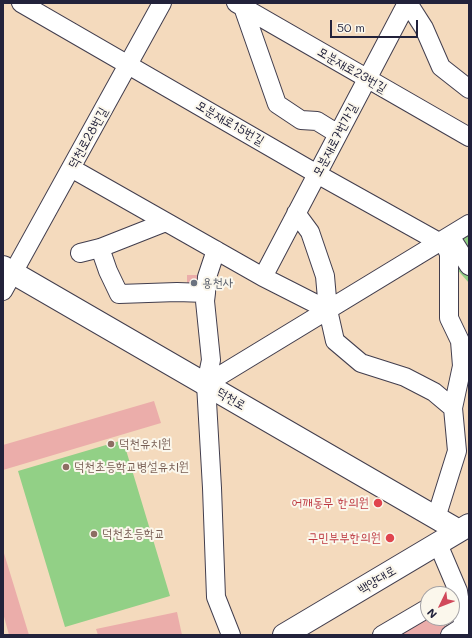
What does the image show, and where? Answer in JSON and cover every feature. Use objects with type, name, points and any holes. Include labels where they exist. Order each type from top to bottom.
[{"type":"main road","name":"덕천로","points":[[6,277],[206,384],[436,518],[464,528]]},
{"type":"main road","name":"백양대로","points":[[284,635],[464,528]]},
{"type":"street","name":"모분재로15번길","points":[[21,3],[317,174],[444,239]]},
{"type":"street","name":"덕천로28번길","points":[[6,277],[71,168],[162,3]]},
{"type":"street","name":"모분재로7번가길","points":[[263,276],[407,3]]},
{"type":"street","points":[[407,3],[424,28],[441,67],[469,89]]},
{"type":"street","points":[[239,5],[277,104],[302,120],[317,121],[338,134]]},
{"type":"street","name":"모분재로23번길","points":[[239,5],[469,137]]},
{"type":"street","points":[[71,168],[263,276],[328,310]]},
{"type":"street","points":[[296,213],[310,232],[325,276],[328,310],[335,341],[361,363],[405,377],[434,392],[453,408]]},
{"type":"street","points":[[80,253],[100,248],[166,222]]},
{"type":"street","points":[[206,384],[469,224]]},
{"type":"street","points":[[444,239],[469,266]]},
{"type":"street","points":[[436,518],[457,451],[453,408],[462,366],[460,341],[448,318],[449,254],[444,239]]},
{"type":"street","points":[[100,248],[108,271],[119,294],[177,292],[206,293]]},
{"type":"street","points":[[216,250],[207,277],[205,301],[211,360],[206,384],[216,597],[231,635]]},
{"type":"street","points":[[438,544],[458,586]]},
{"type":"street","points":[[382,635],[420,613]]},
{"type":"green space","points":[[469,233],[469,283],[454,266],[456,243]]},
{"type":"green space","points":[[123,440],[170,596],[65,627],[18,471]]},
{"type":"building","points":[[187,275],[204,275],[203,289],[187,290]]},
{"type":"building","points":[[154,401],[161,423],[3,470],[3,445]]},
{"type":"building","points":[[3,550],[29,635],[9,635],[3,613]]},
{"type":"building","points":[[177,612],[182,635],[98,635],[96,629]]},
{"type":"building","points":[[420,622],[420,626],[445,626],[447,633],[444,635],[397,635]]},
{"type":"place","name":"용천사","points":[[194,283]]},
{"type":"place","name":"덕천유치원","points":[[111,444]]},
{"type":"place","name":"덕천초등학교병설유치원","points":[[66,467]]},
{"type":"place","name":"어깨동무 한의원","points":[[378,503]]},
{"type":"place","name":"덕천초등학교","points":[[94,534]]},
{"type":"place","name":"구민부부한의원","points":[[390,538]]}]
